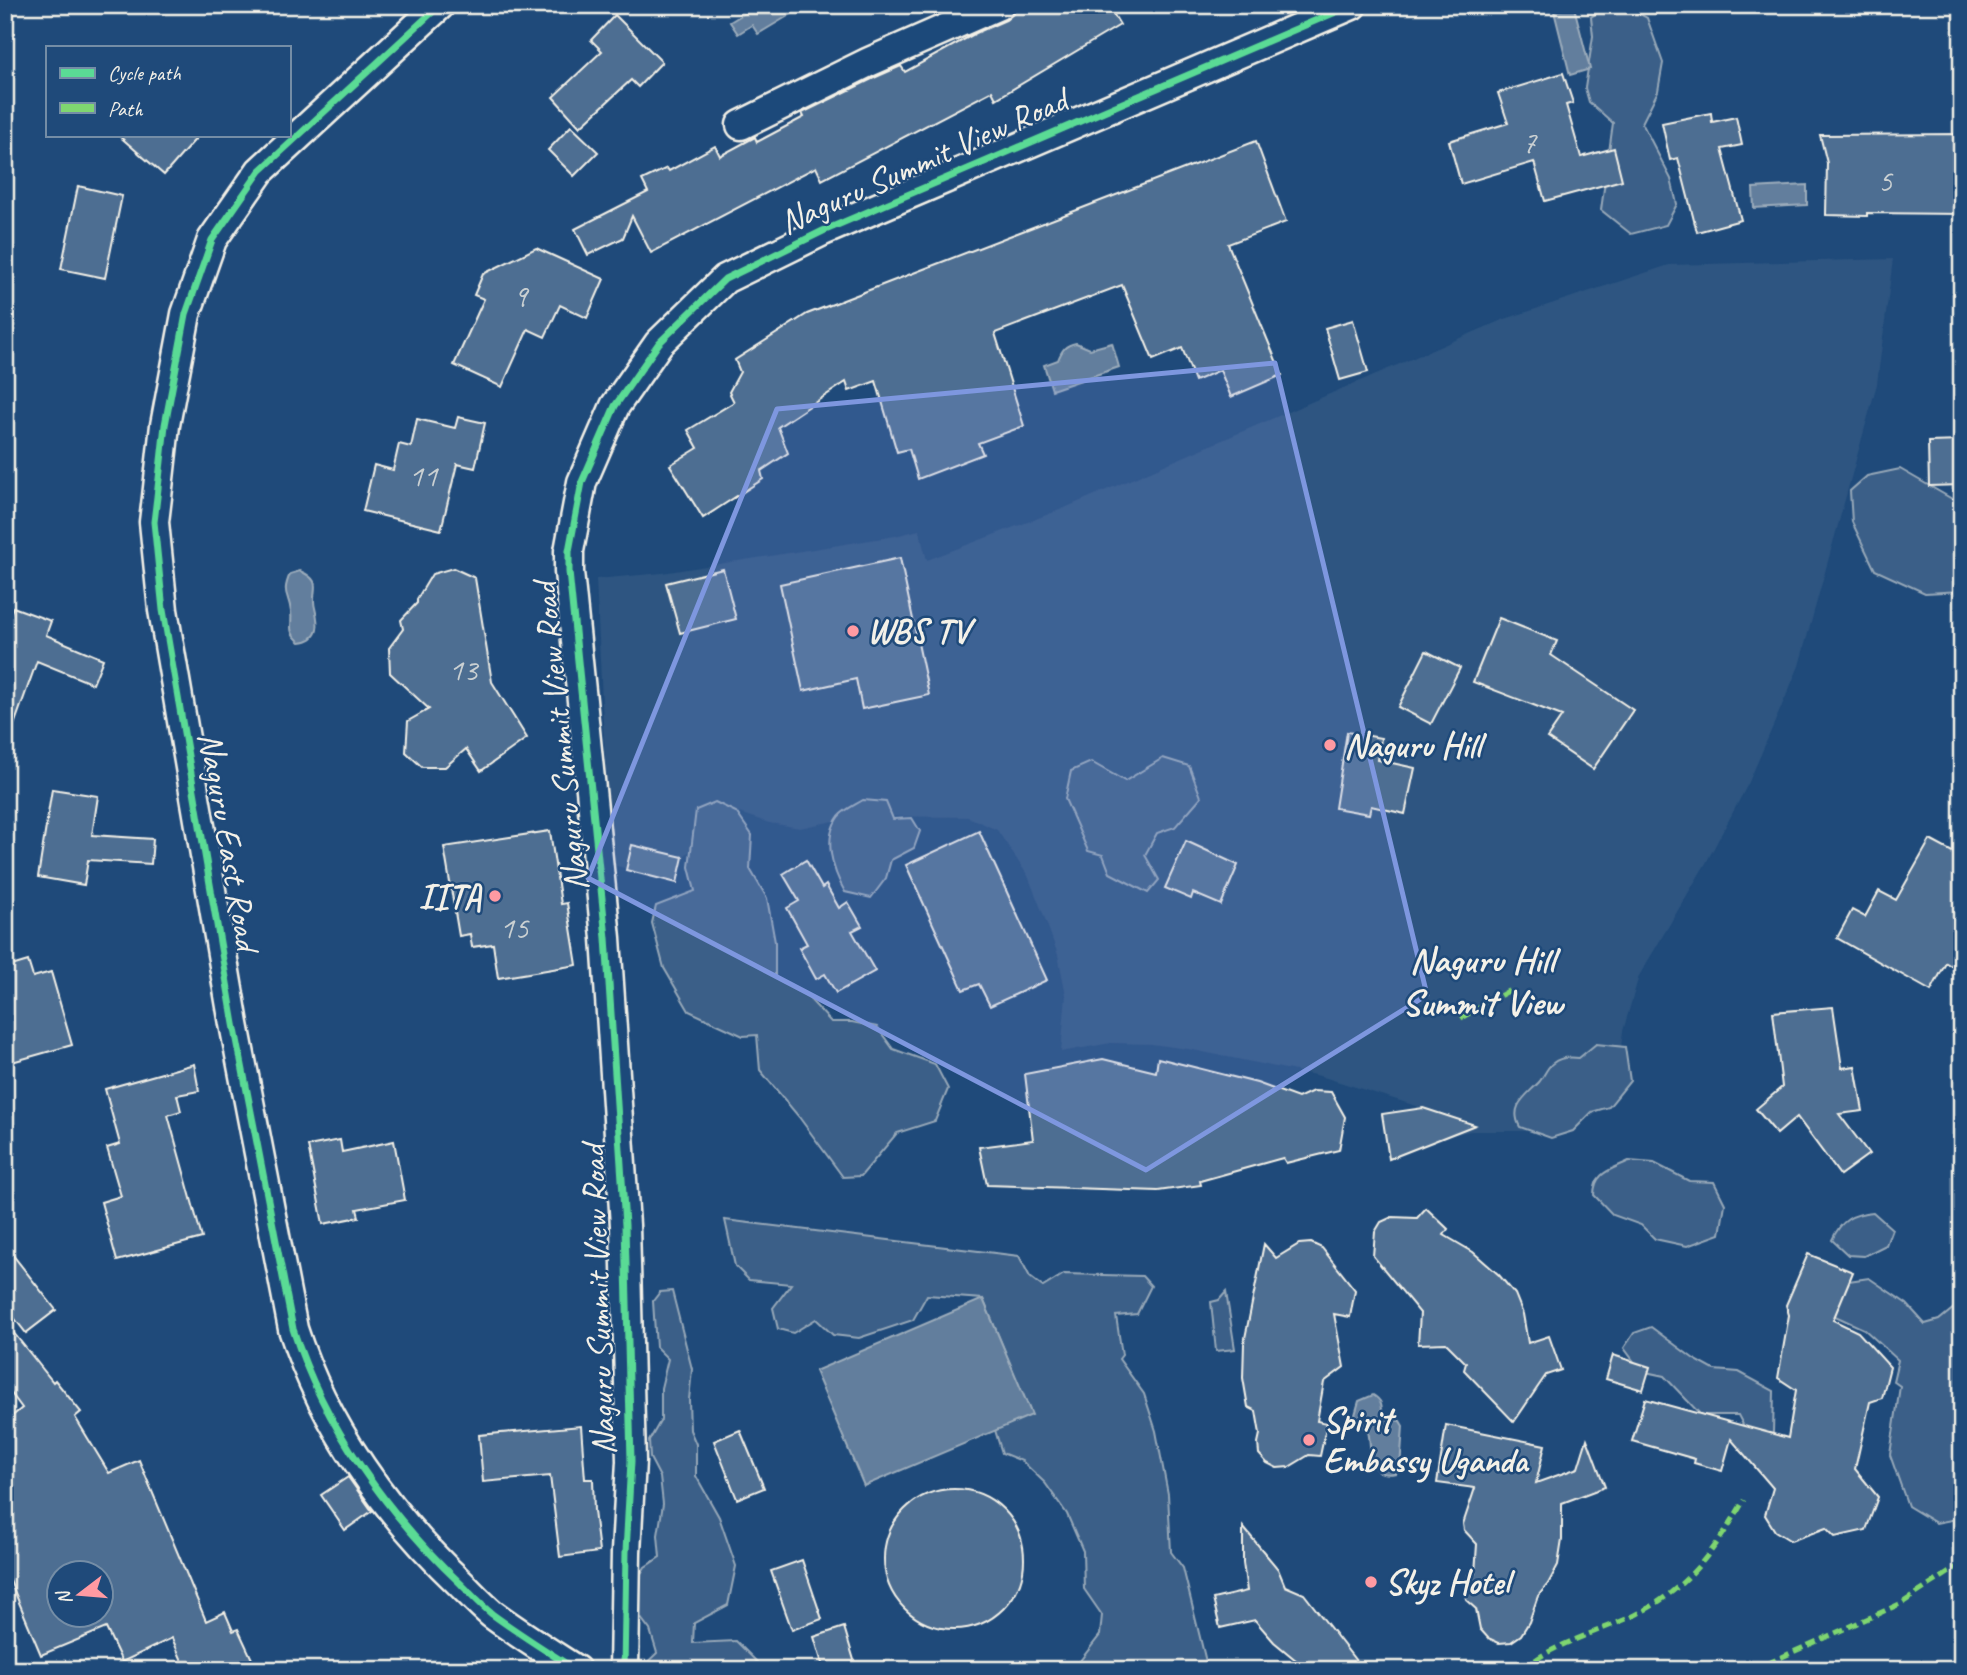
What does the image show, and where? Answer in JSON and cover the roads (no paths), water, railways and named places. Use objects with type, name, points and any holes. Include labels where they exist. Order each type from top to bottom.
[{"type":"street","name":"Naguru East Road","points":[[440,5],[260,171],[212,240],[186,314],[165,425],[154,522],[163,610],[234,1024],[293,1329],[304,1365],[329,1414],[385,1503],[436,1561],[491,1613],[576,1670]]},
{"type":"street","points":[[741,125],[869,62],[999,5]]},
{"type":"street","name":"Naguru Summit View Road","points":[[624,1670],[631,1461],[625,1225],[606,938],[569,572],[569,551],[582,482],[615,406],[659,343],[725,279],[835,226],[1352,5]]},
{"type":"place","name":"WBS TV","points":[[853,631]]},
{"type":"place","name":"Naguru Hill","points":[[1330,745]]},
{"type":"place","name":"IITA","points":[[495,896]]},
{"type":"place","name":"Spirit Embassy Uganda","points":[[1309,1440]]},
{"type":"place","name":"Skyz Hotel","points":[[1371,1582]]},
{"type":"district","name":"Naguru Hill Summit View","points":[[1482,980]]}]
